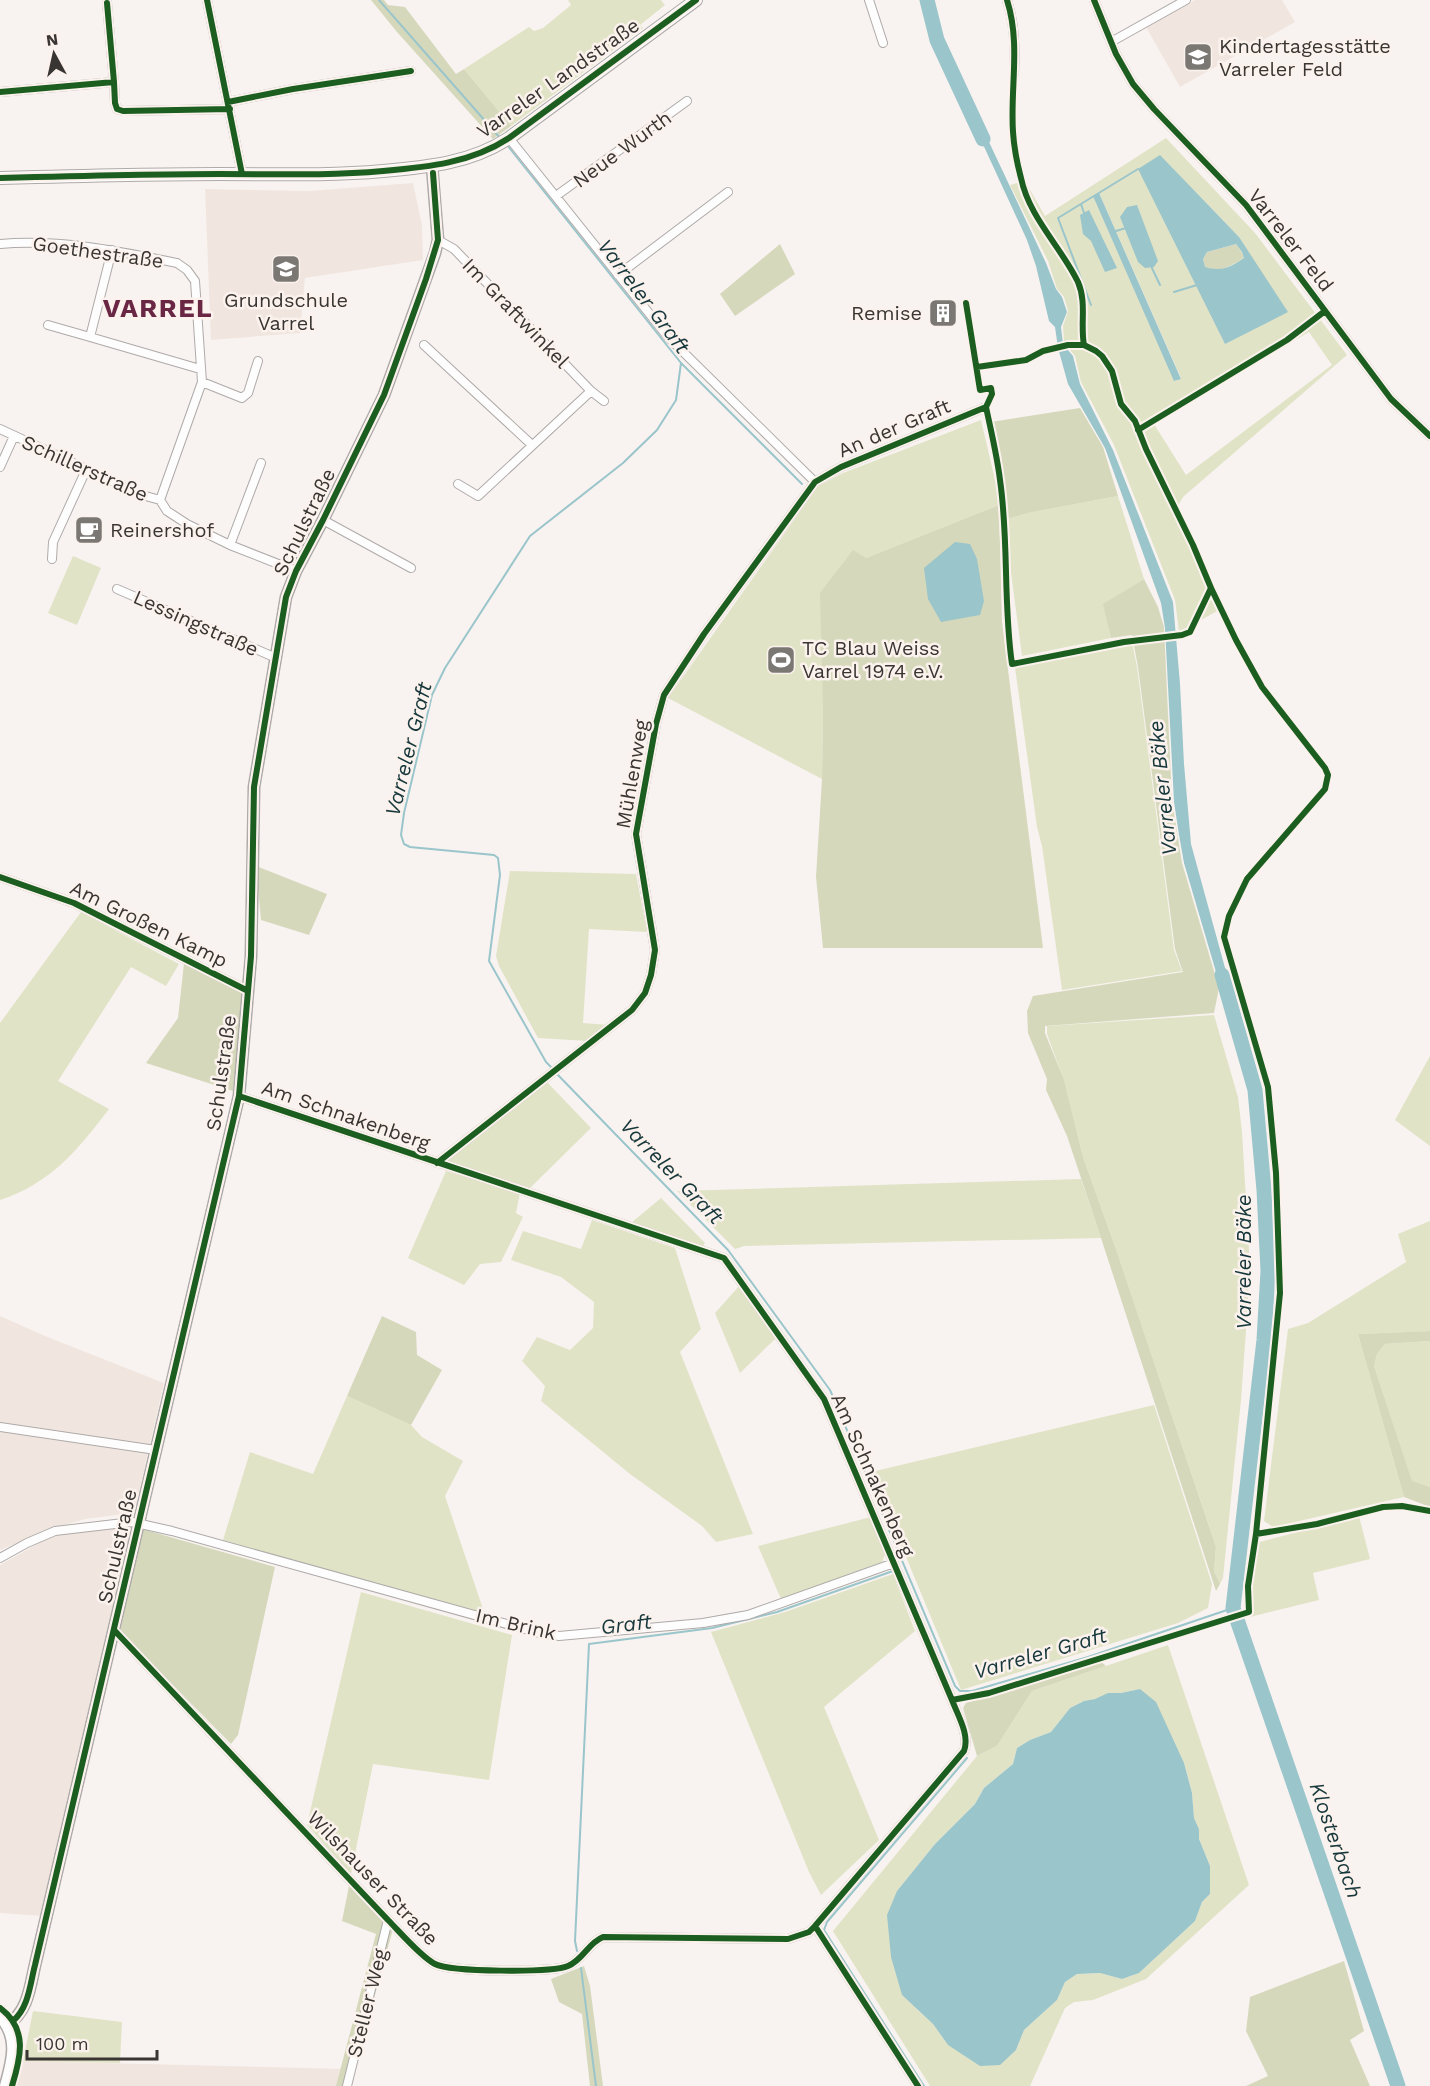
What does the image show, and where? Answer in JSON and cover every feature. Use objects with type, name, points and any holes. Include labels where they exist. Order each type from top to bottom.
[{"type":"main road","name":"Varreler Landstraße","points":[[0,178],[242,174],[323,176],[432,166],[466,159],[505,140],[696,0]]},
{"type":"street","points":[[207,0],[242,174]]},
{"type":"street","points":[[869,0],[883,44]]},
{"type":"street","points":[[1007,0],[1013,19],[1015,40],[1014,74]]},
{"type":"street","name":"Varreler Feld","points":[[1094,0],[1111,42],[1133,84],[1246,206],[1391,399],[1430,436]]},
{"type":"street","points":[[1111,42],[1186,0]]},
{"type":"street","points":[[107,3],[115,103],[117,109],[123,111],[229,106],[293,89],[411,71]]},
{"type":"street","points":[[0,92],[114,82]]},
{"type":"street","name":"Neue Wurth","points":[[556,196],[687,101]]},
{"type":"street","points":[[505,140],[556,196],[668,337],[816,482]]},
{"type":"street","name":"Schulstraße","points":[[4,2021],[20,2015],[25,2006],[239,1096],[251,956],[254,787],[274,657],[286,597],[296,571],[384,394],[426,279],[438,240],[432,166]]},
{"type":"street","points":[[618,275],[728,192]]},
{"type":"street","name":"Im Graftwinkel","points":[[438,240],[454,249],[591,391],[604,401]]},
{"type":"street","name":"Goethestraße","points":[[0,244],[40,242],[112,250],[177,263],[188,270],[195,281],[202,382],[160,500]]},
{"type":"street","points":[[90,337],[112,250]]},
{"type":"street","points":[[48,325],[200,369]]},
{"type":"street","points":[[424,345],[532,445]]},
{"type":"street","points":[[202,382],[242,398],[248,393],[258,362]]},
{"type":"street","points":[[458,484],[478,496],[591,391]]},
{"type":"street","name":"An der Graft","points":[[816,482],[841,467],[986,407]]},
{"type":"street","name":"Schillerstraße","points":[[0,429],[142,495],[160,500],[167,512],[187,524],[296,571]]},
{"type":"street","points":[[0,467],[14,436]]},
{"type":"street","points":[[230,544],[261,463]]},
{"type":"street","points":[[52,559],[53,542],[86,470]]},
{"type":"street","name":"Mühlenweg","points":[[437,1163],[632,1010],[645,993],[655,950],[636,834],[656,724],[664,695],[704,633],[816,482]]},
{"type":"street","points":[[323,520],[411,568]]},
{"type":"street","name":"Lessingstraße","points":[[117,588],[274,657]]},
{"type":"street","name":"Am Großen Kamp","points":[[0,877],[74,903],[248,991]]},
{"type":"street","name":"Am Schnakenberg","points":[[239,1096],[724,1258],[824,1399],[964,1730],[966,1746],[815,1926]]},
{"type":"street","points":[[0,1427],[156,1450]]},
{"type":"street","name":"Im Brink","points":[[0,1558],[27,1543],[55,1532],[132,1522],[539,1633],[559,1636],[703,1623],[748,1615],[894,1563]]},
{"type":"street","name":"Wilshauser Straße","points":[[114,1630],[387,1920],[431,1962],[439,1966],[527,1971],[552,1970],[567,1967],[577,1961],[596,1940],[603,1937],[788,1938],[809,1932],[815,1926]]},
{"type":"street","name":"Steller Weg","points":[[347,2086],[387,1920]]},
{"type":"street","points":[[815,1926],[918,2086]]},
{"type":"street","points":[[4,2021],[12,2037],[13,2049],[5,2086]]},
{"type":"shaded area","name":"Kindertagesstätte Varreler Feld","points":[[1195,0],[1282,0],[1295,22],[1180,87],[1146,27]]},
{"type":"shaded area","name":"Grundschule Varrel","points":[[413,183],[422,225],[423,260],[305,278],[300,333],[211,340],[205,189],[309,191]]},
{"type":"shaded area","points":[[0,1316],[164,1383],[134,1513],[85,1519],[54,1528],[0,1550]]},
{"type":"shaded area","points":[[134,1527],[42,1916],[0,1913],[0,1565],[53,1535]]},
{"type":"shaded area","points":[[23,2061],[347,2069],[343,2086],[17,2086]]},
{"type":"green space","points":[[371,0],[384,0],[388,5],[405,7],[456,74],[464,69],[511,126],[493,139]]},
{"type":"green space","points":[[568,0],[661,0],[665,5],[640,25],[643,28],[511,126],[464,69],[529,27],[534,31],[543,28],[571,5]]},
{"type":"green space","points":[[1166,138],[1255,233],[1347,355],[1183,497],[1174,513],[1219,610],[1179,632],[1175,600],[1114,445],[1081,382],[1075,356],[1064,343],[1063,326],[1068,311],[1064,297],[1057,289],[1048,261],[1010,185],[1025,181],[1045,216]],"holes":[[[1160,156],[1239,237],[1225,344],[1193,276]],[[1099,193],[1181,378],[1175,381],[1094,196]],[[1309,332],[1332,365],[1186,475],[1154,424]]]},
{"type":"green space","points":[[780,244],[795,274],[735,316],[720,294]]},
{"type":"green space","points":[[1236,244],[1244,257],[1226,268],[1205,268],[1203,259],[1207,252]]},
{"type":"green space","points":[[1080,408],[1103,447],[1118,496],[1028,513],[1004,520],[1002,478],[991,422]]},
{"type":"green space","points":[[981,420],[999,505],[866,558],[823,707],[822,779],[668,698],[818,486],[843,473]]},
{"type":"green space","points":[[1118,496],[1144,579],[1104,604],[1111,638],[1022,656],[1004,520],[1028,513]]},
{"type":"green space","points":[[999,505],[1002,622],[1043,948],[823,948],[816,877],[822,779],[820,593],[853,550],[866,558]]},
{"type":"green space","points":[[73,556],[101,568],[77,625],[48,613]]},
{"type":"green space","points":[[1144,579],[1158,607],[1164,627],[1172,801],[1182,863],[1219,988],[1214,1013],[1045,1026],[1045,1033],[1064,1080],[1083,1157],[1216,1547],[1214,1571],[1220,1584],[1216,1591],[1067,1136],[1046,1090],[1047,1079],[1028,1033],[1027,1011],[1033,996],[1183,972],[1175,949],[1132,635],[1111,638],[1103,604]]},
{"type":"green space","points":[[1131,637],[1137,667],[1174,950],[1182,971],[1062,990],[1014,660]]},
{"type":"green space","points":[[256,866],[327,894],[309,935],[261,920]]},
{"type":"green space","points":[[510,871],[636,874],[647,932],[589,929],[583,1023],[609,1025],[587,1041],[538,1038],[499,966],[496,956]]},
{"type":"green space","points":[[81,912],[179,964],[166,986],[131,967],[58,1081],[109,1109],[86,1139],[62,1164],[34,1185],[0,1200],[0,1023]]},
{"type":"green space","points":[[184,963],[245,993],[233,1091],[146,1063],[178,1018]]},
{"type":"green space","points":[[1214,1015],[1238,1097],[1249,1251],[1241,1400],[1223,1578],[1220,1584],[1214,1571],[1216,1547],[1083,1157],[1064,1081],[1047,1034],[1047,1026]]},
{"type":"green space","points":[[1430,1056],[1430,1146],[1395,1120]]},
{"type":"green space","points":[[547,1082],[591,1128],[530,1188],[443,1160]]},
{"type":"green space","points":[[446,1171],[520,1193],[516,1213],[523,1217],[501,1262],[480,1264],[464,1285],[408,1258]]},
{"type":"green space","points":[[1081,1179],[1101,1238],[744,1246],[735,1249],[677,1191]]},
{"type":"green space","points":[[661,1198],[705,1243],[703,1247],[631,1223]]},
{"type":"green space","points":[[592,1220],[675,1248],[701,1329],[680,1352],[753,1534],[716,1542],[702,1526],[630,1474],[541,1401],[545,1386],[522,1361],[537,1337],[570,1350],[593,1328],[594,1302],[561,1277],[511,1260],[523,1231],[581,1249]]},
{"type":"green space","points":[[1430,1221],[1430,1331],[1358,1334],[1404,1497],[1273,1527],[1264,1521],[1288,1329],[1308,1323],[1406,1262],[1398,1234]]},
{"type":"green space","points":[[740,1285],[776,1338],[740,1373],[715,1313]]},
{"type":"green space","points":[[382,1316],[416,1332],[417,1355],[442,1370],[411,1425],[347,1396]]},
{"type":"green space","points":[[1430,1331],[1430,1341],[1385,1344],[1377,1354],[1374,1366],[1412,1481],[1430,1487],[1430,1507],[1404,1497],[1358,1334]]},
{"type":"green space","points":[[1430,1341],[1430,1487],[1412,1482],[1374,1366],[1377,1354],[1385,1344]]},
{"type":"green space","points":[[347,1396],[411,1425],[422,1437],[463,1461],[445,1496],[485,1615],[223,1540],[250,1452],[313,1474]]},
{"type":"green space","points":[[1154,1405],[1212,1584],[1208,1608],[1178,1623],[961,1690],[871,1472]]},
{"type":"green space","points":[[1359,1516],[1370,1559],[1313,1573],[1319,1600],[1250,1617],[1250,1586],[1256,1543]]},
{"type":"green space","points":[[871,1517],[886,1552],[882,1562],[781,1599],[758,1546]]},
{"type":"green space","points":[[142,1529],[275,1567],[238,1735],[231,1744],[120,1631]]},
{"type":"green space","points":[[893,1574],[915,1631],[824,1707],[879,1840],[821,1895],[809,1872],[711,1632],[785,1612]]},
{"type":"green space","points":[[361,1592],[512,1635],[489,1780],[373,1764],[351,1874],[307,1825]]},
{"type":"green space","points":[[1168,1645],[1249,1885],[1146,1979],[1093,2000],[1074,2002],[1065,2008],[1030,2086],[930,2086],[833,1931],[977,1756],[997,1746],[1032,1691]],"holes":[[[1140,1689],[1184,1763],[1192,1793],[1199,1839],[1210,1866],[1210,1894],[1202,1902],[1195,1921],[1139,1973],[1122,1979],[1100,1973],[1077,1974],[1065,1982],[1057,2000],[1024,2030],[1016,2050],[948,2045],[933,2024],[902,1995],[897,1891],[935,1844],[975,1804],[984,1788],[1013,1764],[1017,1748],[1051,1732],[1070,1708],[1084,1701],[1108,1694]]]},
{"type":"green space","points":[[1100,1661],[1106,1666],[1032,1691],[997,1746],[977,1756],[963,1708],[966,1703]]},
{"type":"green space","points":[[349,1886],[393,1929],[350,2086],[336,2086],[376,1934],[342,1921]]},
{"type":"green space","points":[[1344,1961],[1364,2031],[1350,2040],[1370,2086],[1246,2086],[1268,2076],[1246,2031],[1250,1997]]},
{"type":"green space","points":[[584,1966],[590,1986],[603,2086],[590,2086],[582,2014],[559,2002],[551,1979]]},
{"type":"green space","points":[[33,2011],[122,2022],[120,2063],[23,2061]]},
{"type":"water","points":[[974,120],[980,123],[1056,289],[1062,297],[1067,312],[1061,327],[1063,344],[1073,356],[1080,384],[1113,450],[1173,602],[1191,844],[1230,986],[1227,994],[1221,989],[1184,863],[1179,835],[1174,802],[1165,628],[1161,603],[1105,448],[1068,384],[1055,327],[1049,321],[1036,266],[1027,240],[975,127]]},
{"type":"water","points":[[1160,155],[1239,237],[1288,312],[1225,344],[1138,169]],"holes":[[[1236,244],[1244,258],[1230,266],[1221,269],[1205,267],[1203,259],[1207,252]]]},
{"type":"water","points":[[1099,193],[1181,379],[1174,381],[1093,196]]},
{"type":"water","points":[[1137,205],[1158,261],[1154,267],[1145,268],[1138,262],[1120,217],[1127,207]]},
{"type":"water","points":[[1089,210],[1117,268],[1105,272],[1091,241],[1083,234],[1080,215]]},
{"type":"water","points":[[955,542],[970,544],[977,559],[984,601],[980,615],[941,622],[928,599],[924,568]]},
{"type":"water","points":[[1140,1689],[1156,1702],[1184,1763],[1192,1793],[1199,1839],[1210,1866],[1210,1894],[1202,1902],[1195,1921],[1139,1973],[1122,1979],[1100,1973],[1077,1974],[1065,1982],[1057,2000],[1024,2030],[1016,2050],[1000,2065],[980,2066],[948,2045],[933,2024],[902,1995],[891,1957],[887,1915],[897,1891],[935,1844],[975,1804],[984,1788],[1013,1764],[1017,1748],[1051,1732],[1070,1708],[1084,1701],[1108,1693]]},
{"type":"waterway","name":"Varreler Graft","points":[[379,0],[501,139]]},
{"type":"waterway","name":"Varreler Bäke","points":[[927,0],[937,40],[983,139]]},
{"type":"waterway","name":"Varreler Graft","points":[[507,145],[681,363],[676,400],[657,430],[623,463],[530,536],[445,668],[432,695],[404,813],[401,835],[404,844],[410,847],[494,855],[498,858],[500,875],[489,961],[546,1062],[552,1068]]},
{"type":"waterway","points":[[1091,305],[1058,218],[1138,169]]},
{"type":"waterway","points":[[1081,204],[1084,213]]},
{"type":"waterway","points":[[1116,231],[1126,228]]},
{"type":"waterway","points":[[1151,266],[1160,285]]},
{"type":"waterway","points":[[1174,292],[1197,285]]},
{"type":"waterway","points":[[681,363],[802,484]]},
{"type":"waterway","name":"Varreler Bäke","points":[[1222,975],[1255,1090],[1264,1190],[1268,1271],[1264,1340],[1233,1608],[1398,2086]]},
{"type":"waterway","name":"Varreler Graft","points":[[556,1073],[728,1250],[830,1390],[955,1686],[960,1691],[972,1691],[1088,1657],[1233,1608]]},
{"type":"waterway","name":"Graft","points":[[577,1951],[575,1941],[589,1644],[712,1628],[777,1612],[893,1571]]},
{"type":"waterway","points":[[924,2086],[824,1930],[827,1922],[967,1758]]},
{"type":"waterway","points":[[581,1968],[596,2086]]},
{"type":"cycle path","points":[[207,0],[242,174]]},
{"type":"cycle path","points":[[0,178],[164,174],[342,174],[416,168],[449,162],[480,153],[509,138],[696,0]]},
{"type":"cycle path","points":[[1007,0],[1013,33],[1012,116],[1018,167],[1031,206],[1071,269],[1081,290],[1084,345]]},
{"type":"cycle path","points":[[1094,0],[1116,54],[1133,84],[1246,205],[1391,399],[1430,436]]},
{"type":"cycle path","points":[[107,3],[114,82]]},
{"type":"cycle path","points":[[228,102],[293,89],[411,71]]},
{"type":"cycle path","points":[[0,92],[114,82],[115,103],[117,109],[123,111],[230,109]]},
{"type":"cycle path","points":[[13,2021],[26,2002],[30,1987],[239,1096],[251,956],[254,787],[286,597],[296,571],[384,395],[426,279],[438,240],[433,173]]},
{"type":"cycle path","points":[[437,1163],[632,1010],[645,993],[655,950],[636,834],[656,724],[664,695],[704,634],[815,482],[841,467],[986,407],[992,394],[991,388],[980,390],[966,303]]},
{"type":"cycle path","points":[[1138,430],[1287,340],[1325,311]]},
{"type":"cycle path","points":[[952,1700],[989,1693],[1249,1612],[1248,1586],[1256,1534],[1280,1293],[1276,1173],[1268,1087],[1224,937],[1229,916],[1247,879],[1325,789],[1328,775],[1325,768],[1262,687],[1236,640],[1135,421],[1121,404],[1112,371],[1102,356],[1084,345],[1068,345],[1043,351],[1026,360],[977,367]]},
{"type":"cycle path","points":[[986,407],[1003,503],[1012,664],[1124,642],[1190,632],[1211,588]]},
{"type":"cycle path","points":[[0,877],[74,903],[248,991]]},
{"type":"cycle path","points":[[114,1630],[410,1944],[429,1961],[445,1967],[501,1971],[558,1968],[573,1963],[593,1943],[603,1937],[788,1939],[809,1932],[964,1751],[966,1739],[960,1719],[824,1399],[724,1258],[239,1096]]},
{"type":"cycle path","points":[[1256,1534],[1317,1524],[1383,1507],[1402,1506],[1430,1511]]},
{"type":"cycle path","points":[[815,1926],[918,2086]]},
{"type":"cycle path","points":[[0,2008],[15,2025],[20,2044],[18,2065],[12,2086]]},
{"type":"place","name":"Kindertagesstätte Varreler Feld","points":[[1198,57]]},
{"type":"place","name":"Grundschule Varrel","points":[[286,269]]},
{"type":"place","name":"Remise","points":[[943,313]]},
{"type":"place","name":"Reinershof","points":[[89,530]]},
{"type":"place","name":"TC Blau Weiss Varrel 1974 e.V.","points":[[781,660]]},
{"type":"district","name":"VARREL","points":[[158,308]]},
{"type":"water label","name":"Klosterbach","points":[[1336,1840]]}]
